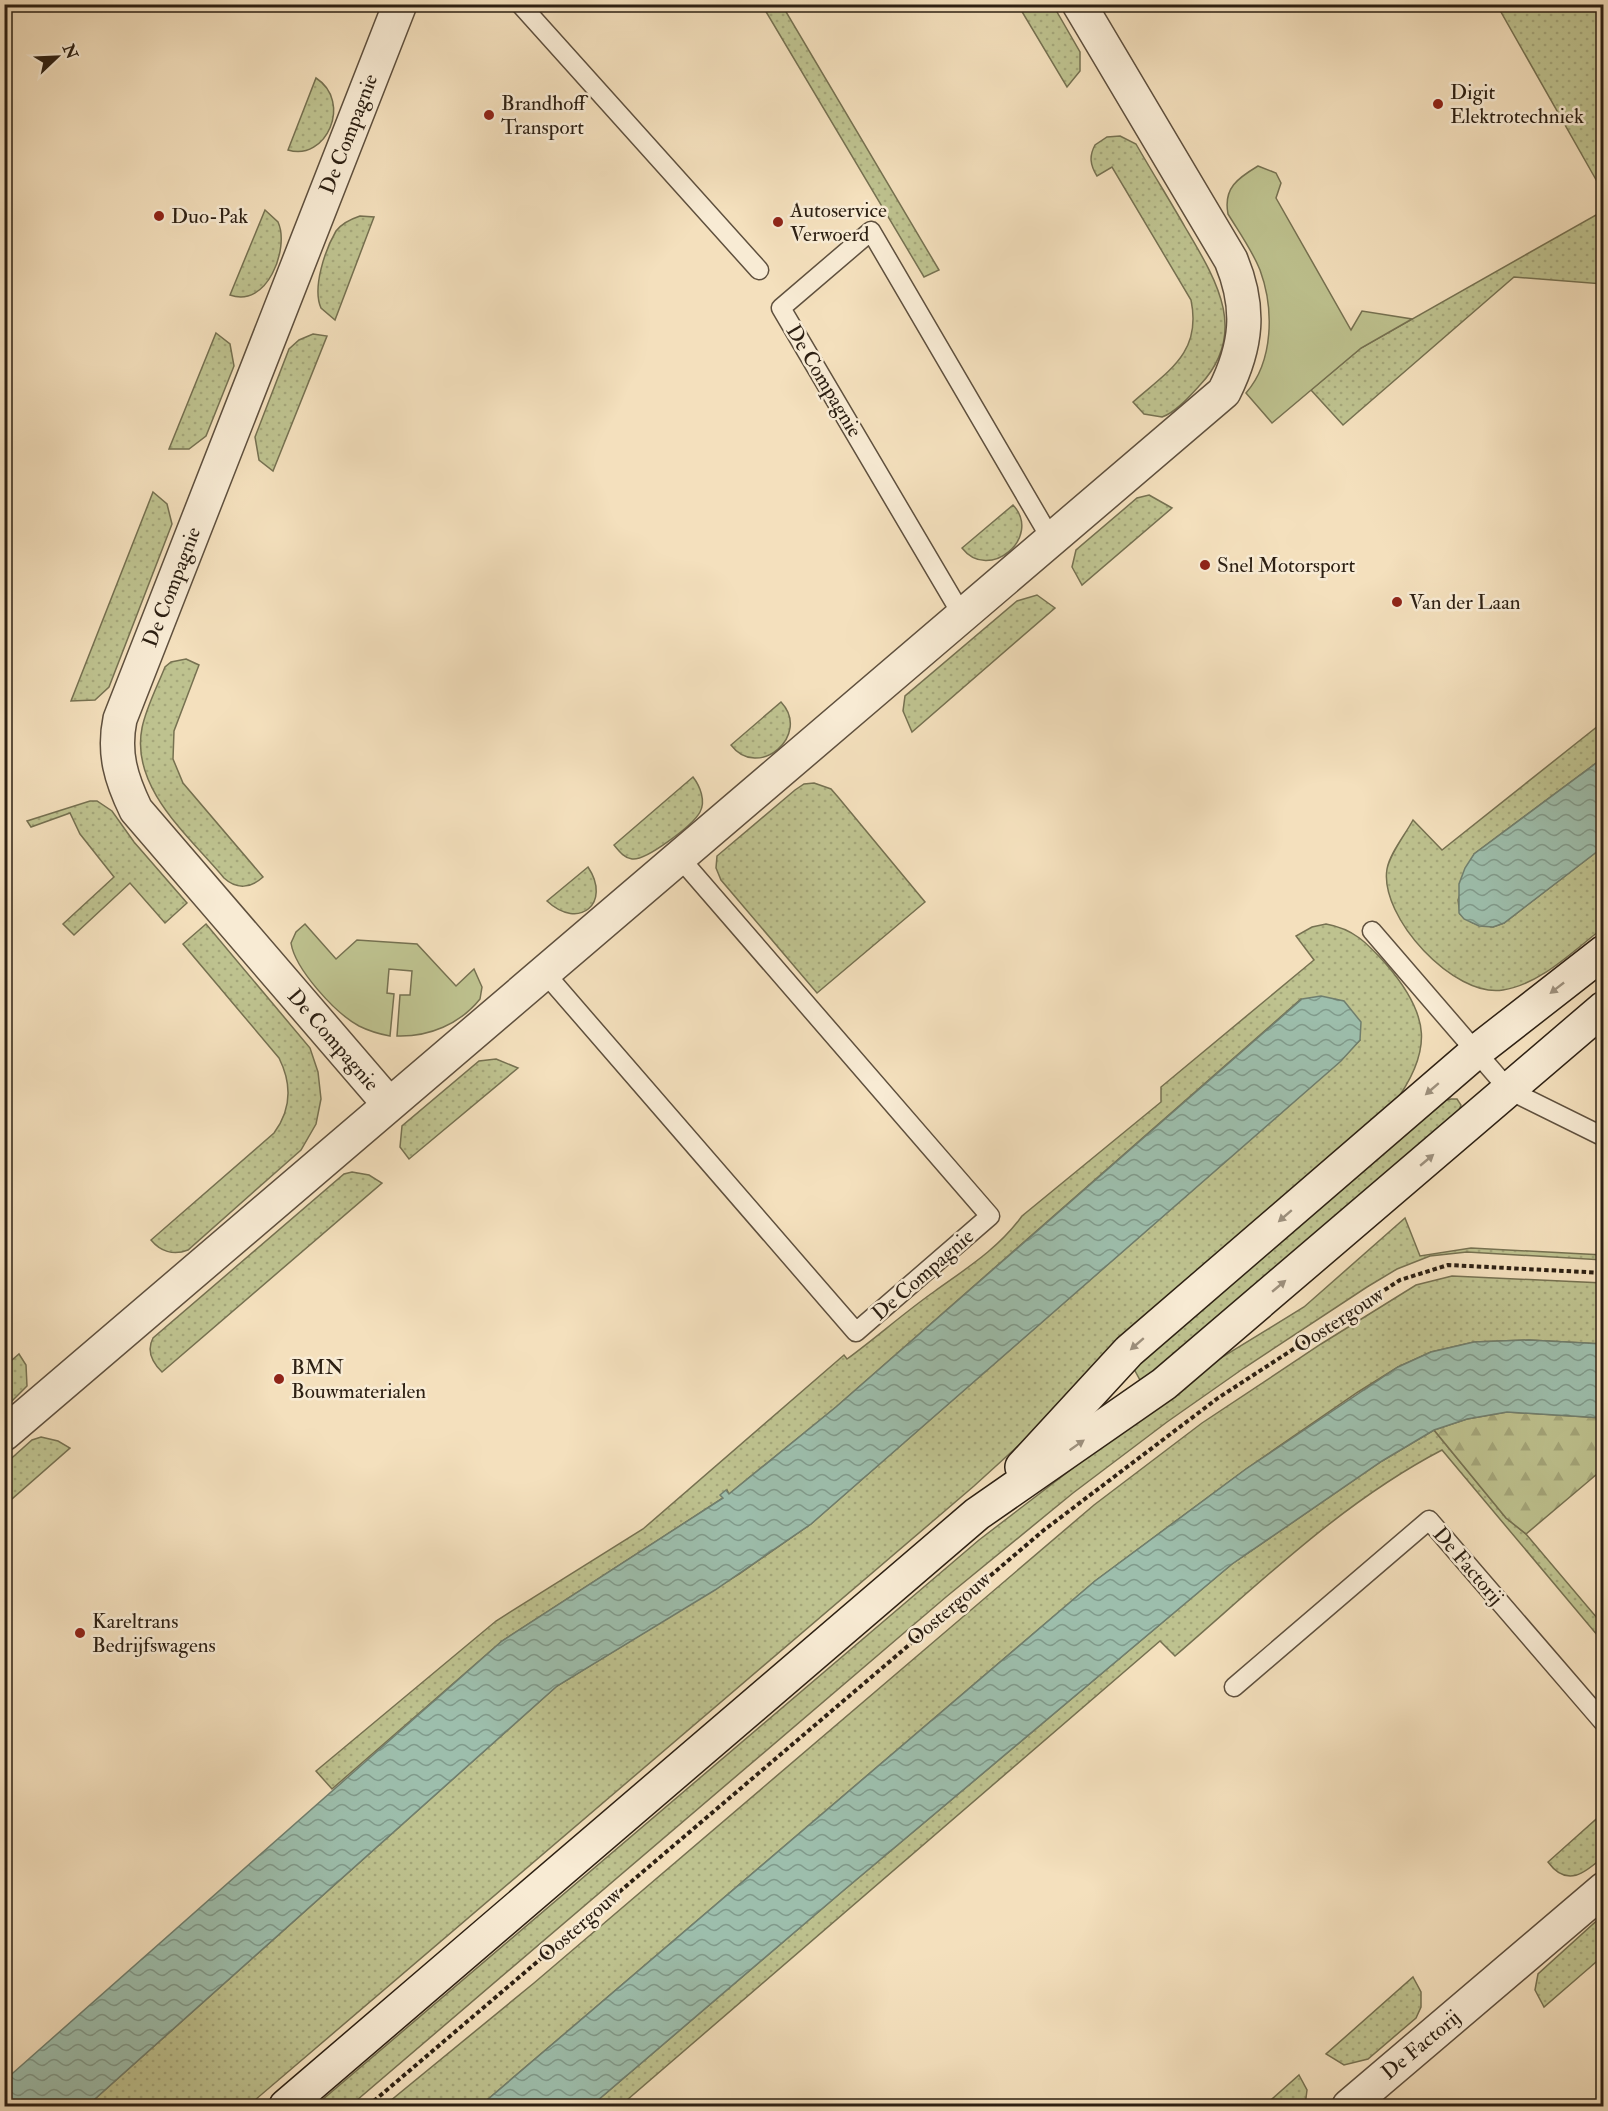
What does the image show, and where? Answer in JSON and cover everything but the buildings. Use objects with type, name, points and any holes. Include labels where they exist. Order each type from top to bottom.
[{"type":"street","name":"De Compagnie","points":[[389,1104],[136,810],[125,788],[118,764],[115,740],[124,708],[400,4]]},
{"type":"street","name":"De Compagnie","points":[[4,1434],[1224,392],[1239,363],[1245,326],[1243,298],[1231,260],[1079,4]]},
{"type":"street","points":[[977,1514],[1129,1351],[1477,1051],[1604,952]]},
{"type":"street","points":[[286,2106],[977,1514],[1164,1383],[1604,1008]]},
{"type":"street","name":"De Factorij","points":[[1348,2106],[1604,1889]]},
{"type":"lane","points":[[520,4],[759,270]]},
{"type":"lane","name":"De Compagnie","points":[[962,615],[781,308],[871,231],[1052,539]]},
{"type":"lane","name":"De Compagnie","points":[[544,972],[856,1332],[990,1216],[679,857]]},
{"type":"lane","points":[[1372,931],[1509,1090],[1604,1137]]},
{"type":"lane","name":"De Factorij","points":[[1234,1688],[1429,1520],[1604,1723]]},
{"type":"path","name":"Oostergouw","points":[[368,2106],[1044,1530],[1218,1398],[1400,1280],[1448,1265],[1604,1273]]},
{"type":"green space","points":[[762,5],[782,5],[939,270],[924,277]]},
{"type":"green space","points":[[1018,5],[1053,5],[1080,52],[1080,71],[1067,87]]},
{"type":"green space","points":[[1497,5],[1603,5],[1603,192]]},
{"type":"green space","points":[[316,78],[327,88],[333,101],[330,128],[314,147],[302,151],[288,150]]},
{"type":"green space","points":[[1120,136],[1136,144],[1196,246],[1216,285],[1225,325],[1223,345],[1215,365],[1187,399],[1162,417],[1144,414],[1133,402],[1170,370],[1187,347],[1192,334],[1191,300],[1112,167],[1097,176],[1093,168],[1091,157],[1095,145],[1107,137]]},
{"type":"green space","points":[[1258,166],[1276,173],[1281,183],[1276,198],[1351,330],[1362,311],[1412,319],[1361,348],[1272,423],[1246,393],[1262,366],[1269,334],[1265,285],[1253,255],[1228,214],[1227,205],[1234,185]]},
{"type":"green space","points":[[265,210],[278,222],[281,233],[278,260],[265,285],[255,293],[243,297],[230,295]]},
{"type":"green space","points":[[1603,211],[1603,284],[1514,277],[1343,425],[1311,390],[1361,348]]},
{"type":"green space","points":[[360,216],[374,217],[335,320],[321,308],[318,290],[321,269],[336,231],[347,222]]},
{"type":"green space","points":[[216,333],[230,344],[234,366],[206,436],[189,449],[169,449]]},
{"type":"green space","points":[[313,334],[327,336],[273,471],[259,460],[255,437],[289,349],[299,340]]},
{"type":"green space","points":[[153,492],[167,504],[172,524],[109,687],[95,700],[71,701]]},
{"type":"green space","points":[[1149,495],[1172,508],[1082,585],[1072,567],[1076,550],[1137,498]]},
{"type":"green space","points":[[1013,505],[1021,517],[1021,530],[1017,542],[1009,552],[986,561],[973,558],[962,548]]},
{"type":"green space","points":[[1037,595],[1055,608],[912,732],[903,711],[905,696],[1017,601]]},
{"type":"green space","points":[[186,659],[199,665],[174,731],[173,759],[183,783],[263,877],[249,885],[239,886],[224,878],[166,810],[145,771],[141,750],[142,728],[149,705],[165,667],[171,662]]},
{"type":"green space","points":[[781,702],[789,715],[790,728],[786,740],[778,749],[767,756],[755,758],[742,755],[731,745]]},
{"type":"green space","points":[[1603,722],[1603,758],[1474,854],[1458,900],[1460,914],[1473,923],[1493,927],[1504,923],[1603,847],[1603,928],[1543,974],[1517,987],[1503,990],[1484,989],[1463,981],[1443,968],[1424,950],[1407,930],[1395,909],[1388,888],[1387,869],[1394,850],[1413,820],[1442,850]]},
{"type":"green space","points":[[693,777],[702,798],[702,808],[696,818],[669,841],[648,854],[632,859],[622,854],[614,845]]},
{"type":"green space","points":[[814,783],[831,789],[925,902],[817,993],[721,880],[716,868],[717,856],[795,790],[804,784]]},
{"type":"green space","points":[[90,801],[97,801],[112,811],[134,842],[187,903],[165,923],[130,883],[74,935],[63,924],[114,877],[80,834],[70,813],[31,827],[27,821]]},
{"type":"green space","points":[[588,867],[596,892],[594,901],[588,909],[580,913],[570,913],[559,910],[547,901]]},
{"type":"green space","points":[[206,924],[310,1048],[318,1072],[321,1099],[316,1124],[301,1150],[188,1250],[172,1252],[163,1250],[151,1240],[274,1133],[284,1115],[288,1097],[286,1077],[279,1058],[183,944]]},
{"type":"green space","points":[[305,924],[336,959],[357,940],[417,944],[456,986],[474,969],[482,987],[480,999],[463,1015],[443,1027],[421,1034],[397,1036],[400,995],[410,995],[412,971],[389,969],[387,993],[394,994],[390,1036],[363,1028],[349,1020],[328,1001],[300,965],[291,943],[296,932]]},
{"type":"green space","points":[[1326,924],[1345,929],[1373,950],[1401,982],[1418,1017],[1421,1033],[1420,1050],[1415,1067],[1393,1105],[974,1486],[248,2106],[87,2106],[557,1686],[739,1574],[811,1524],[1340,1061],[1360,1040],[1301,999],[836,1407],[729,1494],[727,1490],[723,1498],[502,1641],[332,1789],[316,1771],[496,1621],[643,1529],[844,1355],[847,1359],[993,1248],[1022,1216],[1161,1102],[1161,1087],[1314,960],[1296,936],[1312,927]]},
{"type":"green space","points":[[496,1059],[518,1068],[409,1159],[400,1147],[402,1126],[479,1061]]},
{"type":"green space","points":[[1457,1099],[1461,1105],[1458,1113],[1145,1381],[1140,1380],[1134,1369],[1136,1363],[1435,1103]]},
{"type":"green space","points":[[352,1172],[369,1175],[382,1183],[162,1372],[151,1356],[150,1347],[153,1338],[344,1174]]},
{"type":"green space","points":[[1405,1218],[1420,1256],[1471,1248],[1603,1255],[1603,1260],[1467,1252],[1430,1256],[1397,1269],[1367,1287],[1244,1368],[1167,1422],[1073,1493],[946,1597],[350,2106],[315,2106],[979,1540],[1201,1370],[1304,1307]]},
{"type":"green space","points":[[1452,1276],[1603,1283],[1603,1344],[1529,1340],[1474,1342],[1431,1352],[1398,1367],[1358,1392],[1246,1469],[1095,1581],[480,2106],[384,2106],[534,1983],[1094,1505],[1202,1423],[1321,1344],[1416,1285]]},
{"type":"green space","points":[[19,1354],[26,1365],[27,1386],[5,1408],[5,1366]]},
{"type":"green space","points":[[1507,1412],[1603,1418],[1603,1469],[1526,1534],[1506,1518],[1434,1430],[1467,1419]]},
{"type":"green space","points":[[1434,1430],[1506,1518],[1526,1534],[1603,1625],[1603,1642],[1442,1450],[1405,1471],[1336,1519],[1270,1572],[1175,1656],[1160,1641],[620,2106],[591,2106],[1232,1564],[1382,1461]]},
{"type":"green space","points":[[41,1437],[58,1441],[70,1448],[5,1505],[5,1464],[32,1440]]},
{"type":"green space","points":[[1603,1813],[1603,1857],[1576,1875],[1569,1876],[1555,1870],[1548,1862]]},
{"type":"green space","points":[[1603,1915],[1603,1956],[1544,2007],[1535,1990],[1538,1974]]},
{"type":"green space","points":[[1413,1977],[1421,1992],[1421,2007],[1416,2018],[1368,2059],[1344,2065],[1326,2054]]},
{"type":"green space","points":[[1299,2075],[1307,2090],[1305,2106],[1264,2106]]},
{"type":"water","points":[[1603,758],[1603,847],[1504,923],[1493,927],[1479,926],[1464,919],[1459,913],[1459,884],[1474,854]]},
{"type":"water","points":[[1321,996],[1344,1001],[1361,1022],[1360,1040],[1341,1061],[811,1524],[715,1590],[557,1686],[87,2106],[5,2106],[5,2080],[502,1641],[723,1498],[720,1495],[726,1490],[729,1494],[836,1407],[1302,999]]},
{"type":"water","points":[[1529,1340],[1603,1344],[1603,1418],[1507,1412],[1467,1419],[1434,1430],[1382,1461],[1232,1564],[591,2106],[480,2106],[1095,1581],[1246,1469],[1398,1367],[1431,1352],[1474,1342]]},
{"type":"place","name":"Digit Elektrotechniek","points":[[1438,104]]},
{"type":"place","name":"Brandhoff Transport","points":[[489,115]]},
{"type":"place","name":"Duo-Pak","points":[[159,216]]},
{"type":"place","name":"Autoservice Verwoerd","points":[[778,222]]},
{"type":"place","name":"Snel Motorsport","points":[[1205,565]]},
{"type":"place","name":"Van der Laan","points":[[1397,602]]},
{"type":"place","name":"BMN Bouwmaterialen","points":[[279,1379]]},
{"type":"place","name":"Kareltrans Bedrijfswagens","points":[[80,1633]]}]
